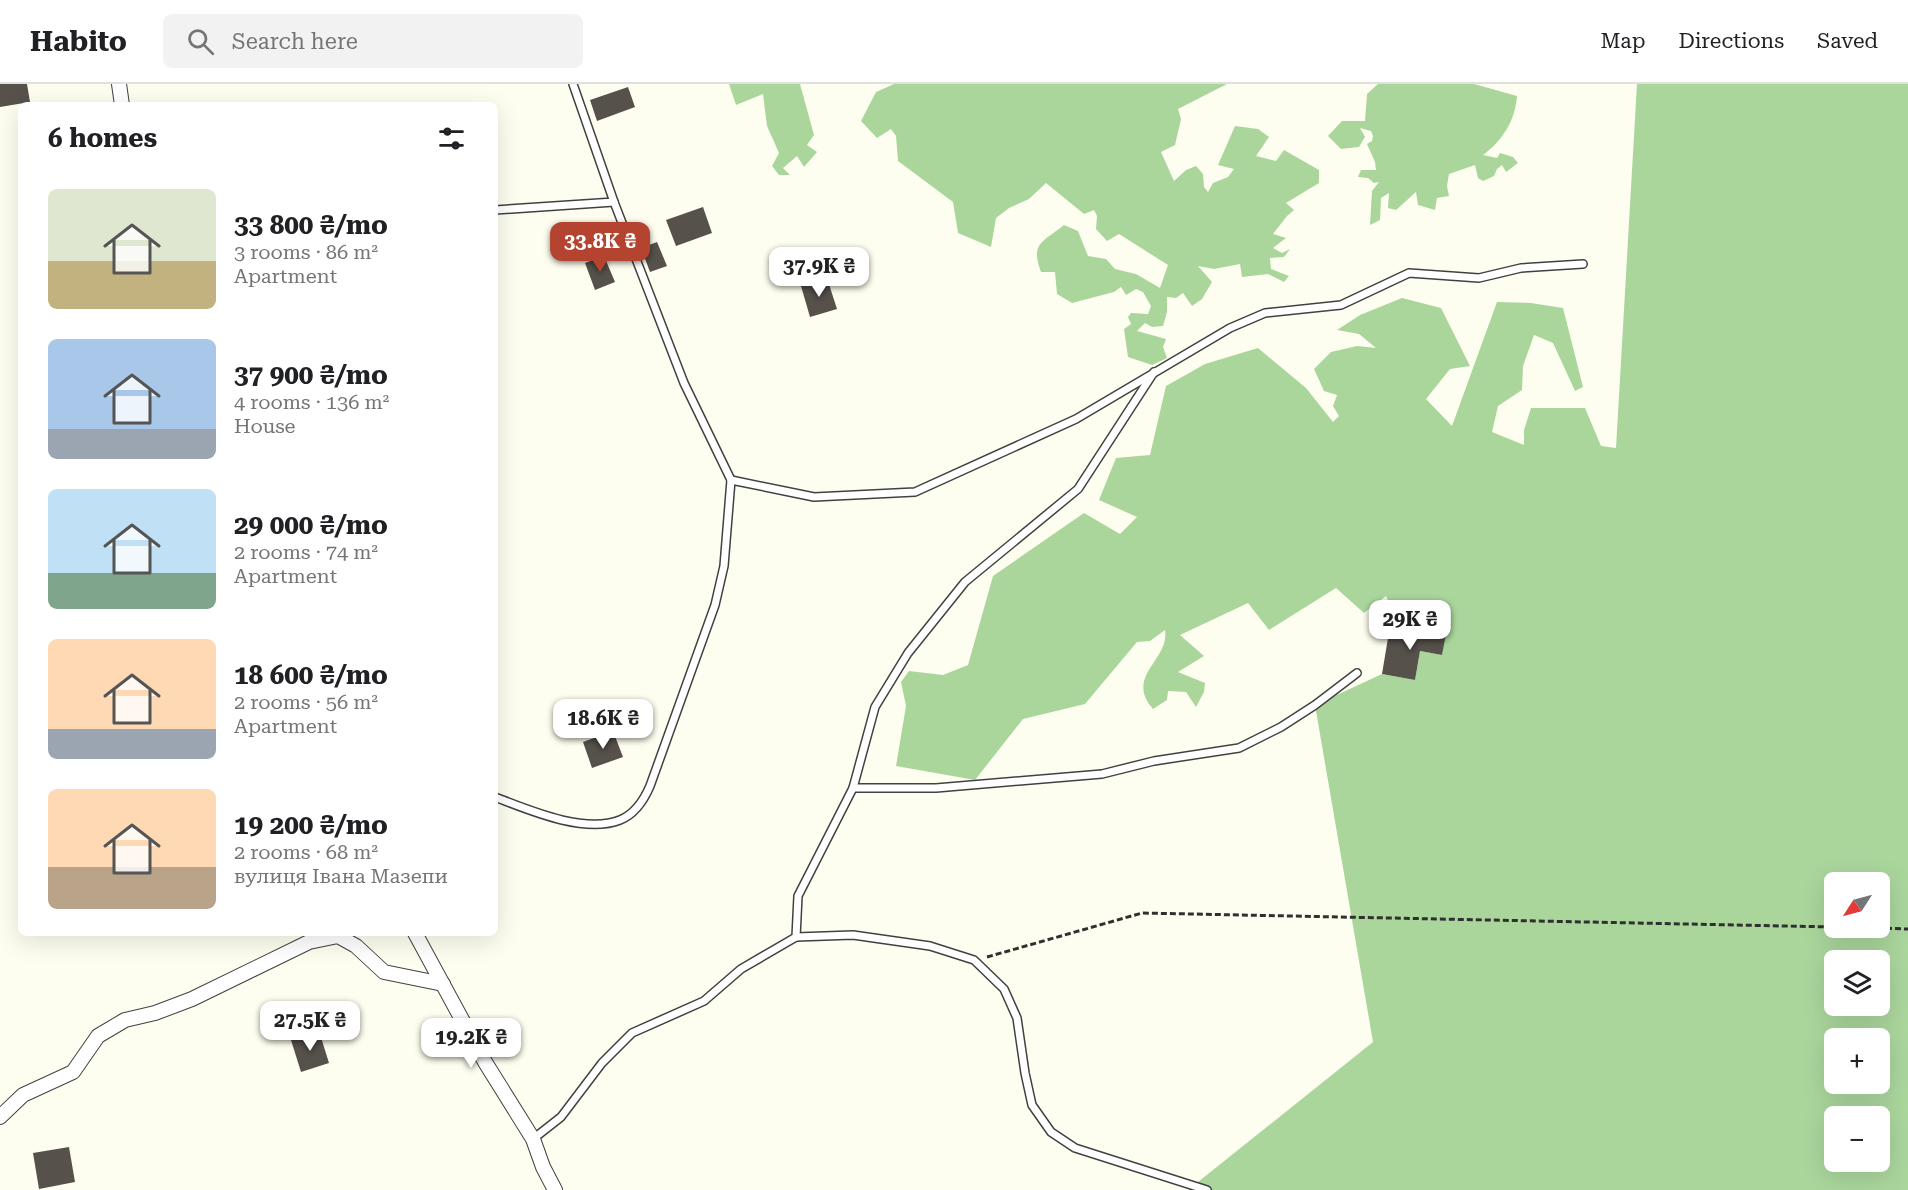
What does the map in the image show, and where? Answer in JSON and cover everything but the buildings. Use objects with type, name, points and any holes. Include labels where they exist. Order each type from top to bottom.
[{"type":"street","points":[[120,84],[122,102]]},
{"type":"street","points":[[0,1117],[23,1095],[73,1072],[98,1036],[125,1020],[154,1013],[192,999],[309,942],[338,936],[356,946],[384,972],[442,984]]},
{"type":"street","points":[[417,936],[485,1062],[533,1139],[543,1167],[555,1190]]},
{"type":"lane","points":[[498,798],[566,822],[604,824],[620,821],[644,800],[716,604],[724,566],[731,480],[684,383],[614,202],[573,84]]},
{"type":"lane","points":[[498,210],[614,202]]},
{"type":"lane","points":[[731,480],[814,497],[915,492],[1076,419],[1230,328],[1265,314],[1341,305],[1409,273],[1479,278],[1521,268],[1583,264]]},
{"type":"lane","points":[[796,937],[798,896],[853,788],[875,707],[908,653],[965,582],[1078,489],[1154,372]]},
{"type":"lane","points":[[853,788],[936,788],[1102,774],[1154,761],[1239,748],[1281,728],[1358,673]]},
{"type":"lane","points":[[533,1139],[561,1117],[602,1064],[632,1033],[704,1001],[741,969],[796,937],[853,936],[930,946],[974,960],[1004,988],[1017,1018],[1032,1105],[1051,1132],[1075,1148],[1207,1190]]},
{"type":"path","points":[[974,960],[1142,913],[1824,927]]},
{"type":"path","points":[[1890,928],[1908,929]]},
{"type":"green space","points":[[729,84],[800,84],[814,135],[807,145],[817,152],[804,167],[797,156],[783,168],[790,175],[779,175],[772,166],[779,153],[767,126],[763,94],[736,105]]},
{"type":"green space","points":[[894,84],[1227,84],[1178,109],[1181,119],[1175,145],[1161,152],[1174,181],[1186,170],[1196,166],[1203,174],[1204,187],[1208,192],[1213,183],[1228,177],[1234,169],[1218,165],[1235,126],[1258,129],[1269,137],[1256,156],[1276,161],[1284,150],[1319,170],[1319,183],[1286,203],[1294,210],[1273,234],[1286,238],[1273,248],[1282,253],[1290,249],[1284,257],[1270,258],[1271,269],[1289,276],[1284,282],[1268,274],[1242,277],[1240,264],[1214,269],[1198,266],[1212,282],[1202,299],[1192,306],[1183,293],[1176,298],[1167,297],[1167,312],[1163,326],[1152,327],[1145,323],[1137,331],[1166,339],[1163,347],[1167,358],[1152,365],[1128,357],[1124,329],[1131,324],[1128,317],[1131,313],[1148,314],[1151,306],[1143,292],[1136,289],[1126,295],[1121,287],[1114,292],[1072,303],[1057,294],[1055,272],[1041,272],[1037,255],[1040,244],[1064,225],[1078,231],[1088,256],[1106,259],[1115,269],[1136,274],[1160,288],[1168,265],[1119,234],[1107,241],[1096,229],[1097,216],[1094,210],[1084,214],[1046,183],[1029,199],[1009,208],[996,218],[991,247],[958,233],[953,202],[898,161],[896,136],[891,129],[877,138],[861,121],[876,92]]},
{"type":"green space","points":[[1378,84],[1474,84],[1517,96],[1514,114],[1507,129],[1483,155],[1497,158],[1500,153],[1513,157],[1518,163],[1506,172],[1502,165],[1494,176],[1483,181],[1478,178],[1475,165],[1449,174],[1447,186],[1449,196],[1437,198],[1435,210],[1418,205],[1416,192],[1396,210],[1388,208],[1389,193],[1381,198],[1380,220],[1370,225],[1372,191],[1379,182],[1374,183],[1368,178],[1358,177],[1361,170],[1376,170],[1367,144],[1372,141],[1371,131],[1360,128],[1365,137],[1359,147],[1341,149],[1328,136],[1342,121],[1365,121],[1367,94]]},
{"type":"green space","points":[[1637,84],[1908,84],[1908,1190],[1188,1190],[1373,1042],[1315,705],[1382,674],[1415,680],[1420,651],[1442,655],[1445,634],[1401,626],[1386,596],[1364,613],[1336,588],[1269,630],[1248,603],[1180,635],[1204,656],[1178,672],[1205,683],[1204,692],[1196,707],[1186,692],[1168,691],[1167,700],[1153,709],[1145,697],[1143,687],[1145,677],[1165,641],[1165,630],[1150,641],[1137,642],[1085,704],[1023,719],[975,780],[896,766],[906,706],[901,682],[909,671],[943,675],[968,665],[993,576],[1084,513],[1120,534],[1137,517],[1099,500],[1116,458],[1150,455],[1166,386],[1205,364],[1258,348],[1306,388],[1333,422],[1339,416],[1333,406],[1337,395],[1324,391],[1314,369],[1331,352],[1357,346],[1376,348],[1359,334],[1337,330],[1360,315],[1402,298],[1441,308],[1470,366],[1450,369],[1426,399],[1452,426],[1497,302],[1531,303],[1563,308],[1583,387],[1575,391],[1553,343],[1534,335],[1523,366],[1522,390],[1498,406],[1492,432],[1524,445],[1524,430],[1531,408],[1585,408],[1601,446],[1616,448]]}]
